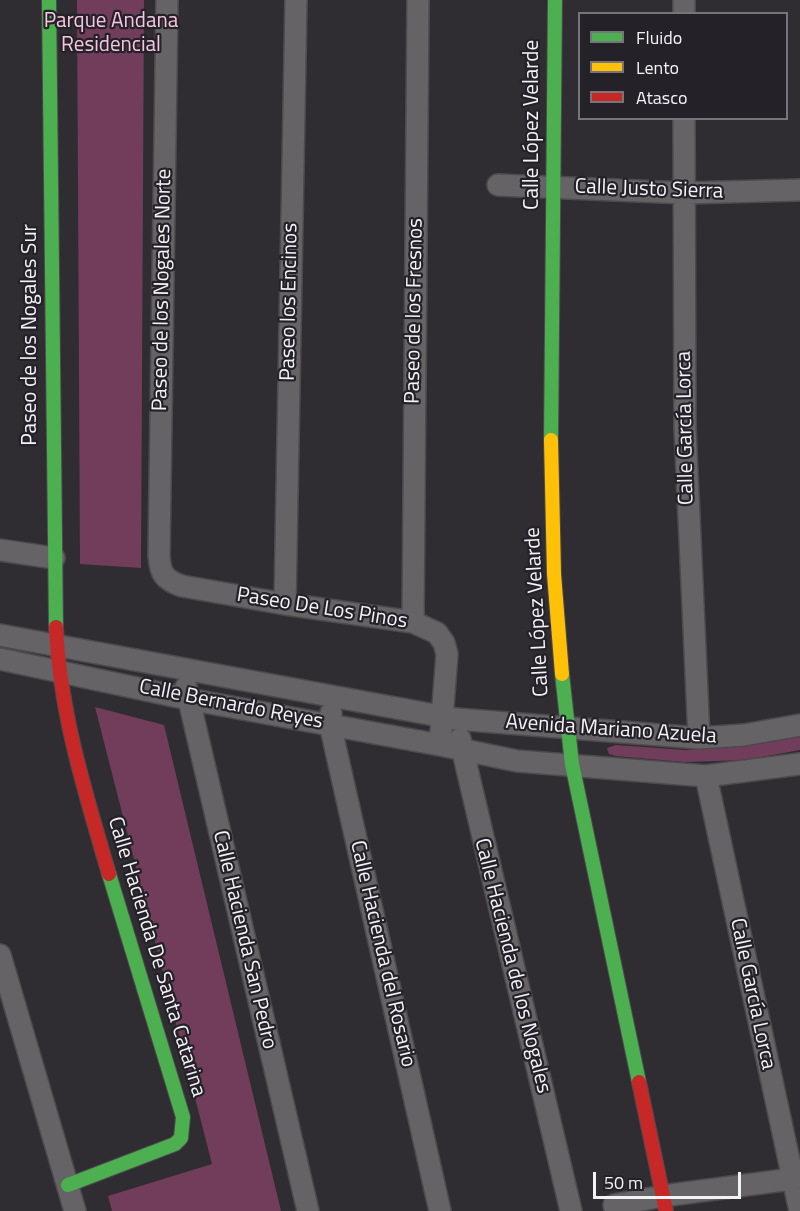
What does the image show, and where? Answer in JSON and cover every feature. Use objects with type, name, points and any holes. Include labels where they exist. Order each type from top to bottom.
[{"type":"street","name":"Paseo de los Nogales Sur","points":[[49,0],[54,558],[58,670]]},
{"type":"street","name":"Paseo de los Nogales Norte","points":[[165,579],[161,571],[159,555],[167,0]]},
{"type":"street","name":"Paseo los Encinos","points":[[285,604],[296,0]]},
{"type":"street","name":"Paseo de los Fresnos","points":[[413,622],[418,0]]},
{"type":"street","name":"Calle López Velarde","points":[[555,0],[552,463],[556,603],[567,729],[572,764],[664,1203]]},
{"type":"street","name":"Calle García Lorca","points":[[684,120],[685,429],[699,738]]},
{"type":"street","name":"Calle Justo Sierra","points":[[498,185],[685,193],[800,190]]},
{"type":"street","points":[[0,550],[54,558]]},
{"type":"street","name":"Paseo De Los Pinos","points":[[165,579],[182,586],[285,604],[413,622],[437,633],[444,643],[450,718],[440,745]]},
{"type":"street","name":"Calle Bernardo Reyes","points":[[0,635],[450,718]]},
{"type":"street","name":"Calle Bernardo Reyes","points":[[0,659],[188,699],[462,749]]},
{"type":"street","name":"Calle Hacienda San Pedro","points":[[182,669],[308,1211]]},
{"type":"street","name":"Calle Hacienda De Santa Catarina","points":[[58,670],[73,753],[183,1117],[181,1138],[175,1144],[68,1185]]},
{"type":"street","name":"Calle Hacienda del Rosario","points":[[333,697],[330,724],[440,1211]]},
{"type":"street","name":"Avenida Mariano Azuela","points":[[450,718],[699,738],[733,736],[800,725]]},
{"type":"street","name":"Calle Hacienda de los Nogales","points":[[450,718],[462,749],[571,1211]]},
{"type":"street","name":"Avenida Mariano Azuela","points":[[462,749],[510,760],[706,776],[800,765]]},
{"type":"street","name":"Calle García Lorca","points":[[706,776],[796,1178],[800,1211]]},
{"type":"street","points":[[0,955],[75,1211]]},
{"type":"street","points":[[614,1205],[664,1203],[796,1178]]},
{"type":"green space","name":"Parque Andana Residencial","points":[[77,0],[144,0],[141,568],[80,564]]},
{"type":"green space","points":[[95,707],[164,725],[281,1211],[112,1211],[108,1196],[212,1164]]},
{"type":"green space","points":[[800,737],[800,750],[745,760],[684,762],[616,756],[609,754],[607,748],[616,745],[685,750],[742,746]]},
{"type":"traffic: fast","points":[[49,0],[56,627]]},
{"type":"traffic: fast","points":[[551,440],[555,0]]},
{"type":"traffic: fast","points":[[562,674],[572,764],[639,1082]]},
{"type":"traffic: fast","points":[[68,1185],[175,1144],[181,1138],[183,1117],[109,874]]},
{"type":"traffic: slow","points":[[551,440],[554,574],[562,674]]},
{"type":"traffic: jam","points":[[56,627],[58,659],[68,721],[109,874]]},
{"type":"traffic: jam","points":[[639,1082],[666,1211]]}]
